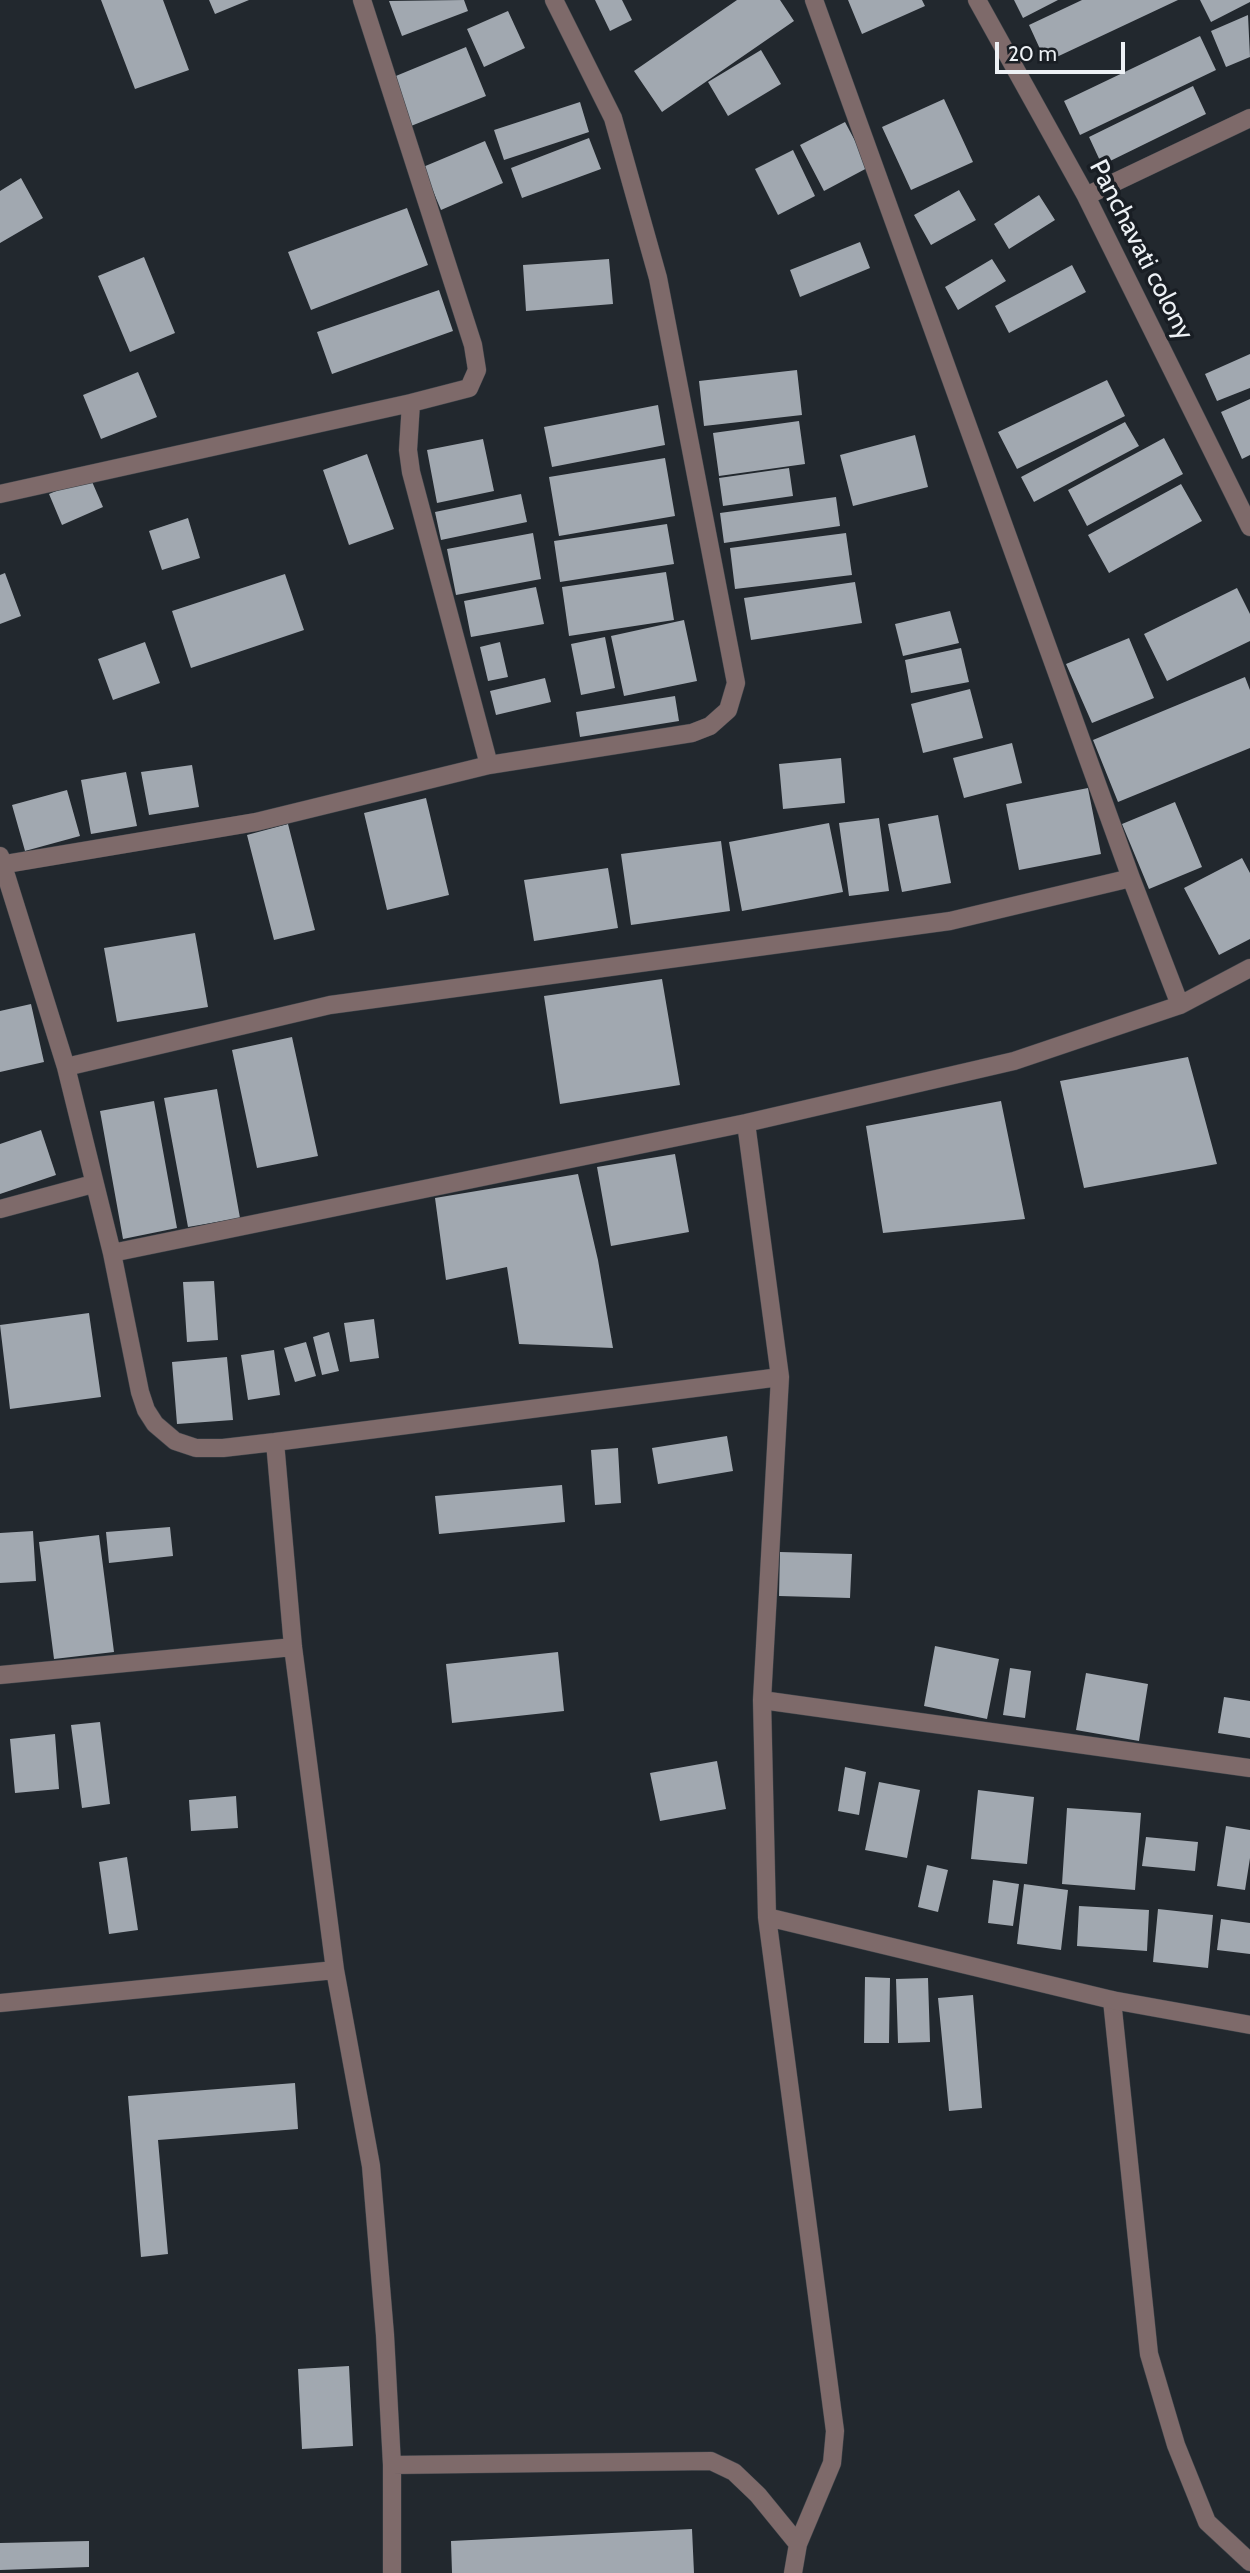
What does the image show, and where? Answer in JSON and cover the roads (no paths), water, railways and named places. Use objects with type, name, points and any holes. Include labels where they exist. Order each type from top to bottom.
[{"type":"street","points":[[0,494],[469,388],[477,370],[473,345],[362,0]]},
{"type":"street","points":[[554,0],[613,118],[658,278],[736,683],[727,710],[710,726],[691,733],[489,765],[256,822],[1,862],[66,1067],[112,1253],[140,1392],[146,1410],[155,1424],[174,1441],[196,1448],[223,1448],[780,1377]]},
{"type":"street","points":[[814,0],[1131,878],[1180,1005]]},
{"type":"street","name":"Panchavati colony","points":[[976,0],[1086,196],[1250,527]]},
{"type":"street","points":[[1086,196],[1250,118]]},
{"type":"street","points":[[411,403],[408,450],[411,472],[489,765]]},
{"type":"street","points":[[66,1067],[330,1005],[950,921],[1131,878]]},
{"type":"street","points":[[112,1253],[746,1123],[1014,1061],[1180,1005],[1250,968]]},
{"type":"street","points":[[746,1123],[780,1377],[762,1700],[767,1917],[835,2431],[832,2463],[798,2544],[793,2573]]},
{"type":"street","points":[[0,1209],[93,1184]]},
{"type":"street","points":[[275,1442],[293,1647],[335,1970],[371,2166],[385,2335],[392,2465],[392,2573]]},
{"type":"street","points":[[0,1675],[293,1647]]},
{"type":"street","points":[[762,1700],[1250,1768]]},
{"type":"street","points":[[767,1917],[1112,2000],[1250,2025]]},
{"type":"street","points":[[0,2003],[335,1970]]},
{"type":"street","points":[[1112,2000],[1149,2354],[1176,2445],[1207,2522],[1250,2562]]},
{"type":"street","points":[[392,2465],[711,2460],[734,2472],[758,2495],[798,2544]]}]
